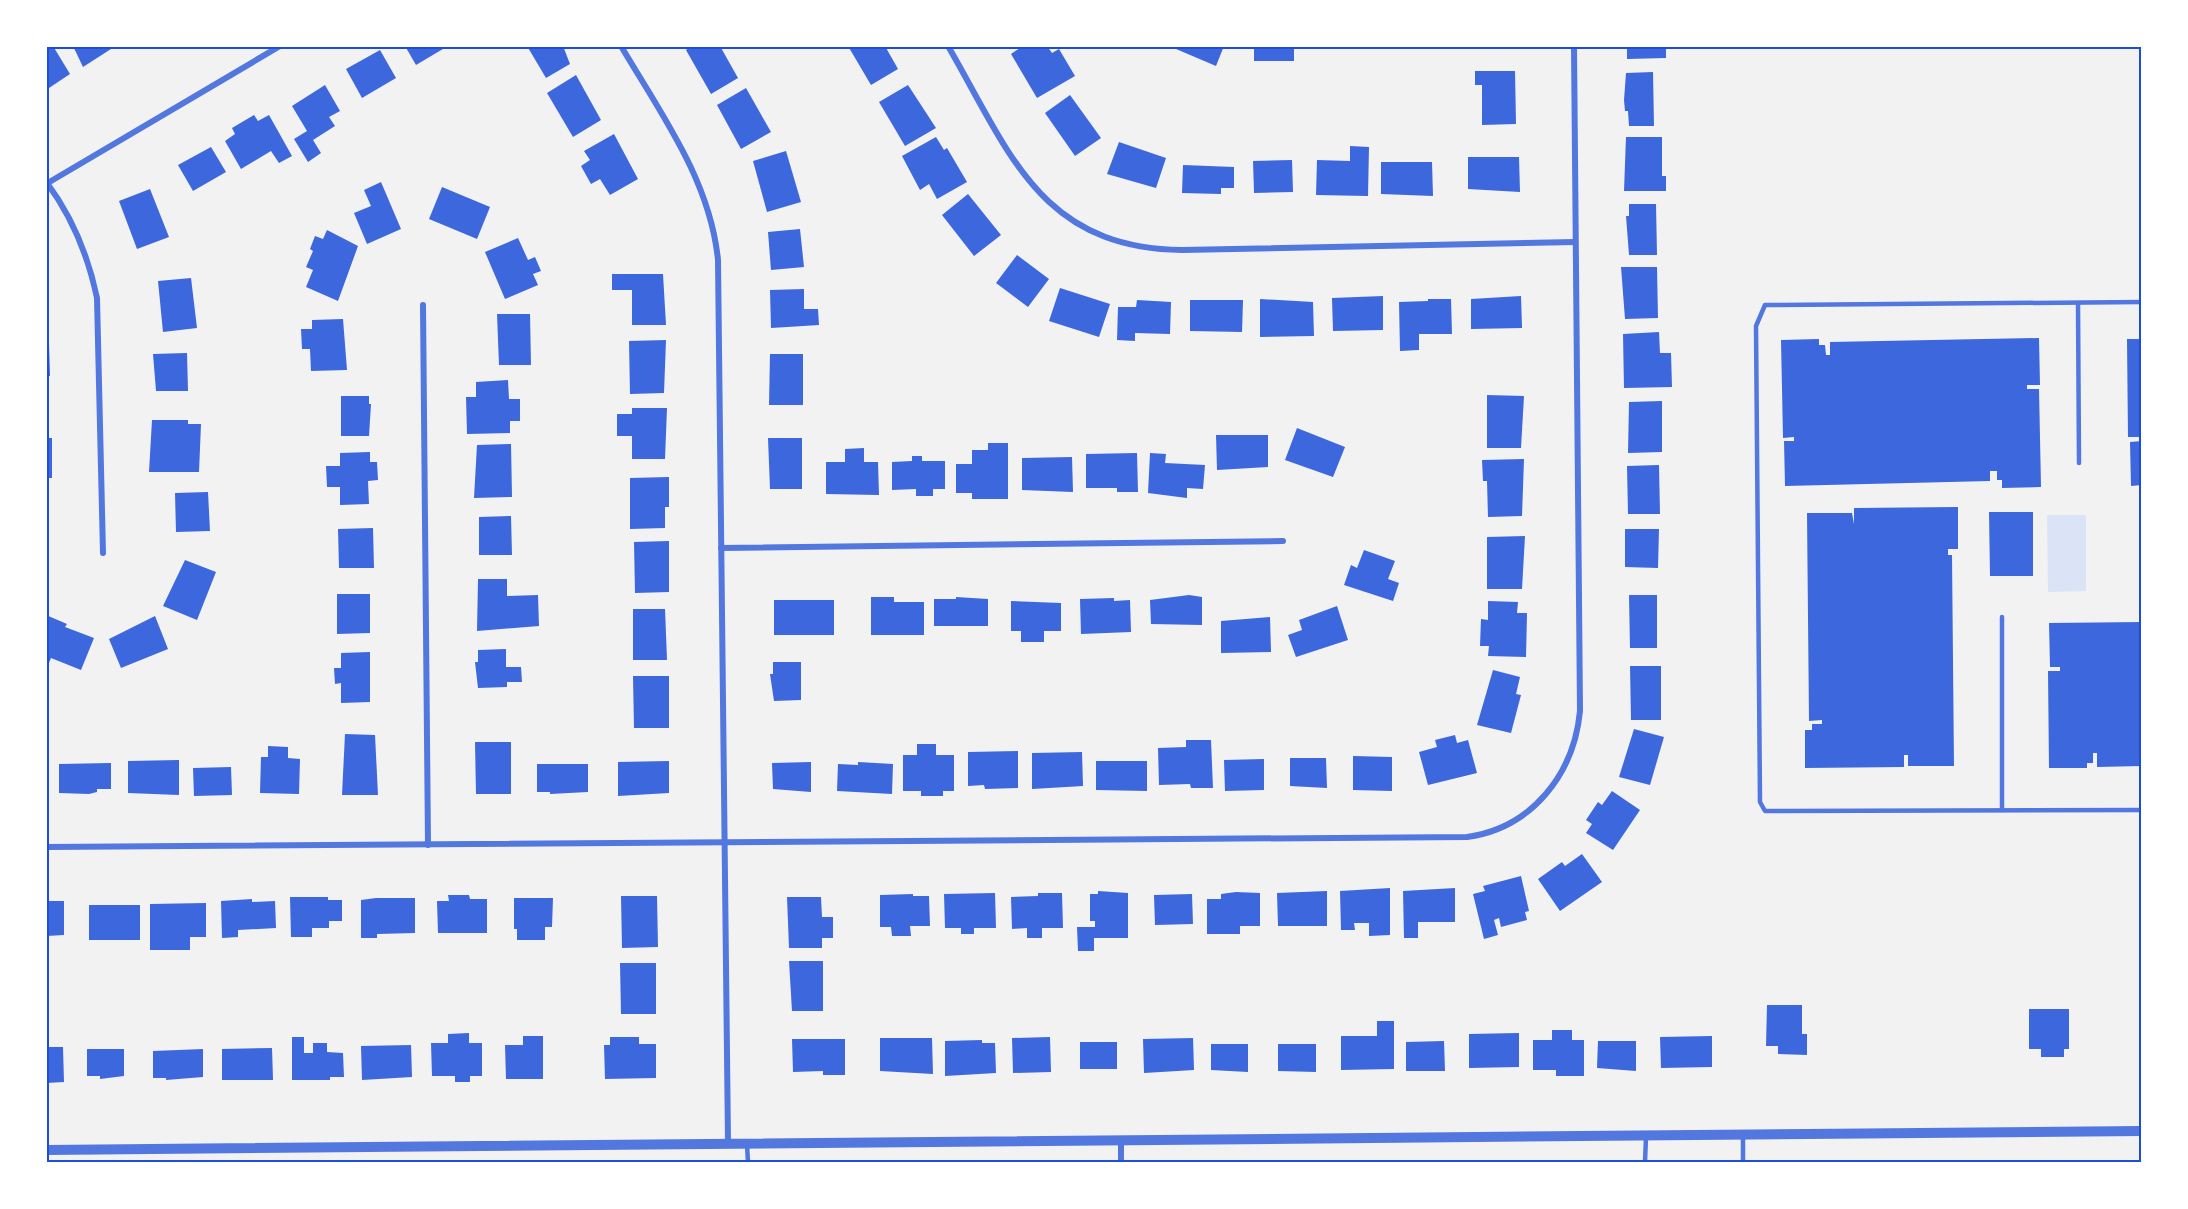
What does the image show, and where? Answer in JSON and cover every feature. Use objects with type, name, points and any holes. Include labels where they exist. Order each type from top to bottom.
[{"type":"street","points":[[103,553],[97,298],[89,262],[76,231],[47,183],[280,46]]},
{"type":"street","points":[[621,46],[692,166],[713,228],[719,281],[728,1143]]},
{"type":"street","points":[[948,46],[1016,163],[1034,189],[1065,216],[1110,241],[1151,250],[1575,243]]},
{"type":"street","points":[[46,847],[1467,837],[1497,829],[1525,814],[1554,786],[1565,769],[1578,731],[1580,711],[1574,46]]},
{"type":"street","points":[[423,305],[428,845]]},
{"type":"street","points":[[721,548],[1283,541]]},
{"type":"street","points":[[46,1150],[2142,1131]]},
{"type":"street","points":[[1121,1140],[1121,1162]]},
{"type":"lane","points":[[2142,302],[1765,305],[1758,319],[1756,338],[1760,802],[1765,811],[2142,810]]},
{"type":"lane","points":[[2078,303],[2079,463]]},
{"type":"lane","points":[[2001,617],[2002,810]]},
{"type":"lane","points":[[1743,1133],[1743,1162]]},
{"type":"lane","points":[[1645,1162],[1646,1135]]},
{"type":"lane","points":[[747,1143],[748,1162]]},
{"type":"shaded area","points":[[2047,515],[2086,515],[2086,591],[2048,592]]},
{"type":"building","points":[[53,46],[70,74],[46,90],[46,49]]},
{"type":"building","points":[[73,46],[109,46],[111,49],[83,67]]},
{"type":"building","points":[[405,46],[448,46],[416,65]]},
{"type":"building","points":[[527,46],[563,46],[570,64],[546,78]]},
{"type":"building","points":[[691,46],[720,46],[738,78],[711,94],[686,50]]},
{"type":"building","points":[[848,46],[885,46],[898,69],[871,85]]},
{"type":"building","points":[[1023,46],[1047,46],[1052,53],[1059,49],[1075,76],[1037,98],[1011,54]]},
{"type":"building","points":[[1169,46],[1224,46],[1216,66]]},
{"type":"building","points":[[1254,46],[1294,46],[1294,61],[1254,61]]},
{"type":"building","points":[[1627,46],[1666,46],[1666,58],[1627,59]]},
{"type":"building","points":[[380,50],[396,78],[362,98],[346,69]]},
{"type":"building","points":[[1475,71],[1515,71],[1516,124],[1482,125],[1482,85],[1475,85]]},
{"type":"building","points":[[1653,72],[1654,126],[1629,126],[1628,111],[1625,111],[1624,100],[1626,73]]},
{"type":"building","points":[[576,75],[601,120],[573,137],[547,93]]},
{"type":"building","points":[[325,85],[340,111],[329,117],[335,126],[313,140],[321,153],[308,162],[294,139],[307,131],[292,106]]},
{"type":"building","points":[[908,85],[936,128],[905,146],[879,102]]},
{"type":"building","points":[[746,88],[771,132],[741,149],[717,105]]},
{"type":"building","points":[[1070,95],[1101,138],[1075,156],[1045,113]]},
{"type":"building","points":[[254,115],[258,121],[269,115],[292,156],[279,163],[271,151],[241,169],[225,141],[235,134],[232,128]]},
{"type":"building","points":[[614,134],[638,179],[610,195],[600,179],[591,184],[581,166],[590,160],[584,151]]},
{"type":"building","points":[[936,137],[944,150],[947,148],[967,182],[937,199],[929,184],[920,190],[902,156]]},
{"type":"building","points":[[1626,137],[1662,137],[1662,176],[1666,176],[1666,191],[1624,191]]},
{"type":"building","points":[[1119,142],[1166,158],[1156,188],[1107,174]]},
{"type":"building","points":[[1350,146],[1369,147],[1368,196],[1316,195],[1317,160],[1350,161]]},
{"type":"building","points":[[211,147],[226,172],[193,191],[178,165]]},
{"type":"building","points":[[786,151],[801,202],[767,212],[753,161]]},
{"type":"building","points":[[1468,157],[1519,157],[1520,192],[1468,189]]},
{"type":"building","points":[[1292,160],[1293,192],[1254,193],[1253,161]]},
{"type":"building","points":[[1381,162],[1432,162],[1433,196],[1381,194]]},
{"type":"building","points":[[1183,165],[1234,167],[1234,188],[1221,188],[1221,194],[1182,193]]},
{"type":"building","points":[[381,182],[401,229],[367,244],[354,213],[371,206],[364,190]]},
{"type":"building","points":[[442,187],[490,207],[477,239],[429,219]]},
{"type":"building","points":[[150,189],[169,237],[137,249],[119,201]]},
{"type":"building","points":[[968,194],[1001,235],[974,256],[942,215]]},
{"type":"building","points":[[1629,204],[1656,204],[1657,255],[1629,255],[1626,216],[1629,216]]},
{"type":"building","points":[[800,229],[804,267],[771,270],[768,232]]},
{"type":"building","points":[[327,230],[358,246],[338,301],[306,287],[313,270],[306,267],[313,251],[310,249],[315,236],[323,239]]},
{"type":"building","points":[[518,238],[528,260],[535,257],[541,271],[533,274],[538,285],[505,299],[485,252]]},
{"type":"building","points":[[1017,255],[1049,279],[1028,307],[996,283]]},
{"type":"building","points":[[1621,267],[1657,267],[1658,318],[1625,319]]},
{"type":"building","points":[[612,274],[663,274],[666,325],[632,325],[632,290],[612,290]]},
{"type":"building","points":[[191,278],[197,328],[163,332],[158,281]]},
{"type":"building","points":[[1060,288],[1110,304],[1099,337],[1049,321]]},
{"type":"building","points":[[804,289],[804,309],[818,309],[819,325],[771,328],[770,290]]},
{"type":"building","points":[[1383,296],[1383,330],[1333,331],[1332,298]]},
{"type":"building","points":[[1521,296],[1522,328],[1471,329],[1471,299]]},
{"type":"building","points":[[1260,299],[1313,302],[1314,336],[1260,337]]},
{"type":"building","points":[[1428,299],[1451,299],[1452,334],[1419,334],[1419,350],[1400,351],[1399,302],[1428,301]]},
{"type":"building","points":[[1137,300],[1171,302],[1170,334],[1135,333],[1135,341],[1117,340],[1118,307],[1136,307]]},
{"type":"building","points":[[1190,300],[1243,300],[1242,332],[1190,331]]},
{"type":"building","points":[[497,314],[530,314],[531,365],[499,365]]},
{"type":"building","points":[[343,319],[347,370],[311,371],[310,349],[302,349],[301,329],[312,329],[312,320]]},
{"type":"building","points":[[1659,332],[1660,353],[1671,353],[1672,387],[1624,388],[1623,334]]},
{"type":"building","points":[[2039,338],[2040,385],[2027,385],[2027,389],[2039,389],[2041,487],[2002,488],[2002,480],[1997,480],[1997,471],[1990,471],[1990,481],[1785,486],[1784,441],[1794,441],[1794,437],[1783,438],[1781,340],[1819,339],[1819,345],[1825,345],[1826,355],[1830,355],[1830,342]]},
{"type":"building","points":[[2127,339],[2142,339],[2142,437],[2128,437]]},
{"type":"building","points":[[666,340],[664,393],[630,394],[629,341]]},
{"type":"building","points":[[46,343],[49,343],[50,376],[46,376]]},
{"type":"building","points":[[187,353],[188,391],[156,391],[153,354]]},
{"type":"building","points":[[770,354],[803,354],[803,405],[769,405]]},
{"type":"building","points":[[508,380],[509,399],[520,399],[520,421],[510,421],[510,433],[467,434],[466,397],[476,397],[476,382]]},
{"type":"building","points":[[1487,395],[1524,396],[1521,448],[1487,448]]},
{"type":"building","points":[[341,396],[369,396],[369,404],[371,404],[369,436],[341,436]]},
{"type":"building","points":[[1662,401],[1662,452],[1628,453],[1629,402]]},
{"type":"building","points":[[632,408],[667,408],[665,459],[632,459],[632,436],[617,436],[617,414],[632,414]]},
{"type":"building","points":[[152,420],[188,420],[188,424],[201,424],[199,472],[149,472]]},
{"type":"building","points":[[1297,428],[1345,447],[1333,477],[1285,460]]},
{"type":"building","points":[[1216,435],[1268,435],[1268,467],[1217,470]]},
{"type":"building","points":[[46,438],[52,438],[52,478],[46,478]]},
{"type":"building","points":[[768,438],[802,438],[802,489],[770,489]]},
{"type":"building","points":[[2142,441],[2142,485],[2131,486],[2130,442]]},
{"type":"building","points":[[988,443],[1008,443],[1008,499],[972,499],[972,493],[956,493],[956,464],[972,464],[972,450],[988,450]]},
{"type":"building","points":[[511,444],[512,497],[474,498],[477,445]]},
{"type":"building","points":[[864,448],[864,462],[878,462],[879,495],[826,494],[826,462],[845,462],[845,449]]},
{"type":"building","points":[[370,452],[370,462],[377,462],[378,480],[368,481],[369,504],[340,505],[340,487],[327,487],[326,466],[340,466],[340,453]]},
{"type":"building","points":[[1137,453],[1138,492],[1117,492],[1117,488],[1086,488],[1086,454]]},
{"type":"building","points":[[1150,453],[1166,454],[1165,463],[1205,465],[1203,489],[1187,488],[1187,498],[1148,493]]},
{"type":"building","points":[[912,456],[922,456],[922,461],[945,461],[945,489],[933,489],[933,496],[916,496],[916,489],[892,490],[892,462],[912,461]]},
{"type":"building","points":[[1072,457],[1073,492],[1022,490],[1022,458]]},
{"type":"building","points":[[1524,459],[1522,516],[1488,517],[1487,481],[1483,481],[1482,460]]},
{"type":"building","points":[[1659,465],[1660,514],[1628,514],[1627,466]]},
{"type":"building","points":[[669,477],[669,507],[665,507],[665,528],[630,529],[630,478]]},
{"type":"building","points":[[208,492],[210,531],[176,532],[175,493]]},
{"type":"building","points":[[1958,507],[1958,549],[1948,549],[1948,555],[1952,555],[1954,766],[1908,766],[1908,755],[1904,755],[1904,767],[1805,768],[1805,730],[1812,730],[1812,724],[1822,724],[1822,720],[1809,721],[1807,513],[1852,513],[1854,524],[1854,508]]},
{"type":"building","points":[[1989,512],[2033,512],[2033,576],[1990,576]]},
{"type":"building","points":[[511,516],[512,555],[479,555],[479,517]]},
{"type":"building","points":[[373,528],[374,568],[339,568],[338,529]]},
{"type":"building","points":[[1625,529],[1659,529],[1658,568],[1625,567]]},
{"type":"building","points":[[1525,536],[1522,589],[1487,589],[1487,537]]},
{"type":"building","points":[[669,541],[669,592],[635,593],[634,542]]},
{"type":"building","points":[[1364,550],[1395,561],[1388,579],[1399,583],[1393,601],[1344,585],[1351,565],[1357,568]]},
{"type":"building","points":[[185,560],[216,572],[197,620],[163,606]]},
{"type":"building","points":[[478,579],[507,579],[507,596],[538,595],[539,626],[477,631]]},
{"type":"building","points":[[337,594],[370,594],[370,633],[337,634]]},
{"type":"building","points":[[1189,595],[1202,597],[1202,625],[1151,624],[1150,600]]},
{"type":"building","points":[[1629,595],[1657,595],[1657,648],[1630,648]]},
{"type":"building","points":[[871,597],[894,597],[894,602],[924,602],[924,635],[871,635]]},
{"type":"building","points":[[956,597],[988,599],[988,626],[934,626],[934,599],[956,599]]},
{"type":"building","points":[[1114,598],[1114,601],[1130,600],[1131,632],[1081,634],[1080,599]]},
{"type":"building","points":[[774,600],[834,600],[834,635],[774,635]]},
{"type":"building","points":[[1011,601],[1061,603],[1061,631],[1044,631],[1044,642],[1021,642],[1021,631],[1011,631]]},
{"type":"building","points":[[1488,601],[1518,602],[1517,613],[1527,613],[1526,657],[1488,656],[1489,646],[1480,646],[1481,619],[1488,620]]},
{"type":"building","points":[[1337,606],[1348,640],[1296,657],[1288,635],[1302,630],[1299,620]]},
{"type":"building","points":[[633,609],[665,609],[667,660],[633,660]]},
{"type":"building","points":[[46,615],[67,624],[65,627],[94,638],[81,670],[51,658],[46,670]]},
{"type":"building","points":[[155,616],[168,649],[121,668],[109,639]]},
{"type":"building","points":[[1270,617],[1271,652],[1221,653],[1221,621]]},
{"type":"building","points":[[2142,622],[2142,766],[2097,767],[2097,753],[2093,753],[2093,763],[2087,763],[2087,768],[2049,768],[2048,671],[2060,671],[2060,667],[2050,667],[2049,623]]},
{"type":"building","points":[[506,649],[506,667],[521,667],[522,682],[507,682],[507,687],[478,688],[475,662],[478,662],[478,650]]},
{"type":"building","points":[[370,652],[370,702],[341,703],[341,683],[335,684],[334,668],[341,668],[341,653]]},
{"type":"building","points":[[773,662],[801,662],[801,700],[774,701],[770,674],[773,674]]},
{"type":"building","points":[[1630,666],[1661,666],[1661,720],[1631,720]]},
{"type":"building","points":[[1493,670],[1520,677],[1516,694],[1521,695],[1511,733],[1477,725]]},
{"type":"building","points":[[633,676],[669,676],[669,728],[634,728]]},
{"type":"building","points":[[1634,729],[1664,737],[1650,785],[1619,777]]},
{"type":"building","points":[[345,734],[375,735],[378,795],[342,795]]},
{"type":"building","points":[[1455,735],[1457,743],[1468,740],[1477,773],[1428,785],[1419,752],[1437,747],[1435,740]]},
{"type":"building","points":[[1186,740],[1211,740],[1213,788],[1191,788],[1190,784],[1159,785],[1158,748],[1186,747]]},
{"type":"building","points":[[475,742],[511,742],[511,794],[476,794]]},
{"type":"building","points":[[917,744],[936,744],[936,755],[954,755],[954,791],[943,791],[943,796],[921,796],[921,791],[903,791],[903,755],[917,755]]},
{"type":"building","points":[[268,746],[288,747],[288,758],[300,759],[299,794],[260,793],[261,757],[268,757]]},
{"type":"building","points":[[1018,751],[1018,788],[985,789],[984,785],[968,786],[968,752]]},
{"type":"building","points":[[1082,752],[1083,786],[1032,789],[1032,753]]},
{"type":"building","points":[[1353,756],[1392,757],[1392,791],[1353,790]]},
{"type":"building","points":[[1290,758],[1326,758],[1327,788],[1290,786]]},
{"type":"building","points":[[1264,759],[1264,790],[1225,791],[1224,760]]},
{"type":"building","points":[[179,760],[179,795],[128,793],[128,761]]},
{"type":"building","points":[[669,761],[669,793],[618,796],[618,762]]},
{"type":"building","points":[[1096,761],[1147,761],[1147,791],[1096,790]]},
{"type":"building","points":[[811,762],[811,792],[773,789],[772,763]]},
{"type":"building","points":[[858,762],[893,764],[892,794],[837,791],[838,764],[858,765]]},
{"type":"building","points":[[111,763],[111,789],[97,789],[97,792],[89,794],[59,793],[59,764]]},
{"type":"building","points":[[537,764],[588,764],[588,792],[550,794],[550,792],[537,792]]},
{"type":"building","points":[[231,767],[232,795],[194,796],[193,768]]},
{"type":"building","points":[[1612,791],[1640,810],[1613,850],[1586,833],[1592,824],[1586,820],[1598,802],[1602,805]]},
{"type":"building","points":[[1582,854],[1602,882],[1560,911],[1538,879],[1562,862],[1565,866]]},
{"type":"building","points":[[1521,876],[1529,911],[1525,912],[1527,920],[1501,927],[1499,918],[1494,920],[1498,935],[1484,939],[1473,894],[1485,891],[1483,886]]},
{"type":"building","points":[[1390,888],[1390,935],[1369,936],[1369,923],[1354,923],[1355,930],[1341,930],[1340,891]]},
{"type":"building","points":[[1455,888],[1455,922],[1418,922],[1418,938],[1404,938],[1403,891]]},
{"type":"building","points":[[1098,891],[1128,893],[1128,938],[1094,938],[1094,951],[1078,951],[1077,927],[1095,927],[1095,921],[1090,921],[1090,894],[1098,894]]},
{"type":"building","points":[[1327,891],[1327,926],[1278,926],[1277,893]]},
{"type":"building","points":[[995,893],[996,928],[974,928],[974,934],[961,934],[961,928],[945,928],[944,894]]},
{"type":"building","points":[[1038,893],[1062,893],[1063,928],[1042,928],[1042,938],[1027,938],[1027,928],[1012,929],[1011,897],[1038,896]]},
{"type":"building","points":[[1260,893],[1260,926],[1240,926],[1240,934],[1207,934],[1207,899],[1221,899],[1221,894]]},
{"type":"building","points":[[913,894],[913,896],[929,896],[930,926],[910,926],[911,936],[892,936],[891,927],[880,927],[880,895]]},
{"type":"building","points":[[1192,894],[1193,924],[1155,925],[1154,895]]},
{"type":"building","points":[[448,895],[469,895],[470,899],[487,899],[487,933],[438,933],[437,901],[449,901]]},
{"type":"building","points":[[621,896],[657,896],[658,947],[622,948]]},
{"type":"building","points":[[290,897],[328,897],[328,900],[342,900],[342,921],[329,921],[329,928],[312,928],[312,937],[291,937]]},
{"type":"building","points":[[787,897],[821,897],[822,917],[833,917],[833,938],[822,938],[822,948],[789,948]]},
{"type":"building","points":[[415,898],[415,933],[377,934],[377,938],[361,938],[361,900]]},
{"type":"building","points":[[514,898],[553,898],[552,927],[545,927],[545,940],[517,940],[517,929],[514,929]]},
{"type":"building","points":[[252,899],[252,902],[275,901],[276,928],[238,930],[238,937],[222,938],[221,901]]},
{"type":"building","points":[[46,901],[64,901],[64,935],[46,936]]},
{"type":"building","points":[[206,903],[206,937],[190,937],[190,950],[150,950],[150,904]]},
{"type":"building","points":[[89,905],[140,905],[140,940],[89,940]]},
{"type":"building","points":[[789,961],[823,961],[823,1011],[792,1011]]},
{"type":"building","points":[[620,963],[656,963],[656,1014],[621,1014]]},
{"type":"building","points":[[1767,1005],[1802,1005],[1802,1034],[1807,1034],[1807,1055],[1778,1054],[1778,1046],[1766,1046]]},
{"type":"building","points":[[2029,1009],[2069,1009],[2069,1049],[2064,1049],[2064,1057],[2041,1057],[2041,1049],[2029,1049]]},
{"type":"building","points":[[1377,1021],[1394,1021],[1394,1069],[1341,1070],[1341,1036],[1377,1036]]},
{"type":"building","points":[[1552,1030],[1572,1030],[1572,1040],[1584,1040],[1584,1076],[1556,1076],[1556,1070],[1533,1070],[1533,1040],[1552,1040]]},
{"type":"building","points":[[469,1033],[469,1043],[482,1043],[482,1076],[470,1076],[470,1082],[455,1082],[455,1076],[432,1076],[431,1043],[448,1043],[448,1034]]},
{"type":"building","points":[[1519,1033],[1519,1067],[1469,1068],[1469,1034]]},
{"type":"building","points":[[523,1036],[543,1036],[543,1079],[506,1079],[505,1045],[523,1045]]},
{"type":"building","points":[[1712,1036],[1712,1067],[1661,1068],[1660,1037]]},
{"type":"building","points":[[292,1037],[304,1037],[304,1053],[313,1053],[313,1043],[327,1043],[327,1052],[343,1053],[344,1077],[330,1077],[330,1080],[292,1080]]},
{"type":"building","points":[[610,1037],[639,1037],[639,1044],[656,1044],[656,1078],[605,1079],[604,1045],[610,1045]]},
{"type":"building","points":[[1050,1037],[1051,1072],[1013,1073],[1012,1038]]},
{"type":"building","points":[[880,1038],[932,1038],[933,1074],[880,1071]]},
{"type":"building","points":[[1193,1038],[1194,1070],[1144,1073],[1143,1039]]},
{"type":"building","points":[[792,1039],[845,1039],[845,1075],[823,1075],[823,1071],[793,1072]]},
{"type":"building","points":[[982,1040],[982,1043],[995,1043],[996,1073],[945,1076],[945,1041]]},
{"type":"building","points":[[1444,1041],[1445,1071],[1406,1071],[1406,1042]]},
{"type":"building","points":[[1598,1041],[1636,1041],[1636,1071],[1597,1068]]},
{"type":"building","points":[[1080,1042],[1117,1042],[1117,1069],[1080,1069]]},
{"type":"building","points":[[1211,1044],[1248,1044],[1248,1072],[1211,1070]]},
{"type":"building","points":[[1278,1044],[1316,1044],[1316,1072],[1278,1071]]},
{"type":"building","points":[[411,1045],[412,1077],[362,1080],[361,1046]]},
{"type":"building","points":[[46,1047],[63,1047],[64,1082],[46,1083]]},
{"type":"building","points":[[272,1048],[273,1080],[222,1080],[222,1049]]},
{"type":"building","points":[[87,1049],[124,1049],[124,1076],[100,1079],[100,1076],[87,1076]]},
{"type":"building","points":[[203,1049],[203,1077],[166,1080],[166,1078],[153,1078],[153,1051]]}]
